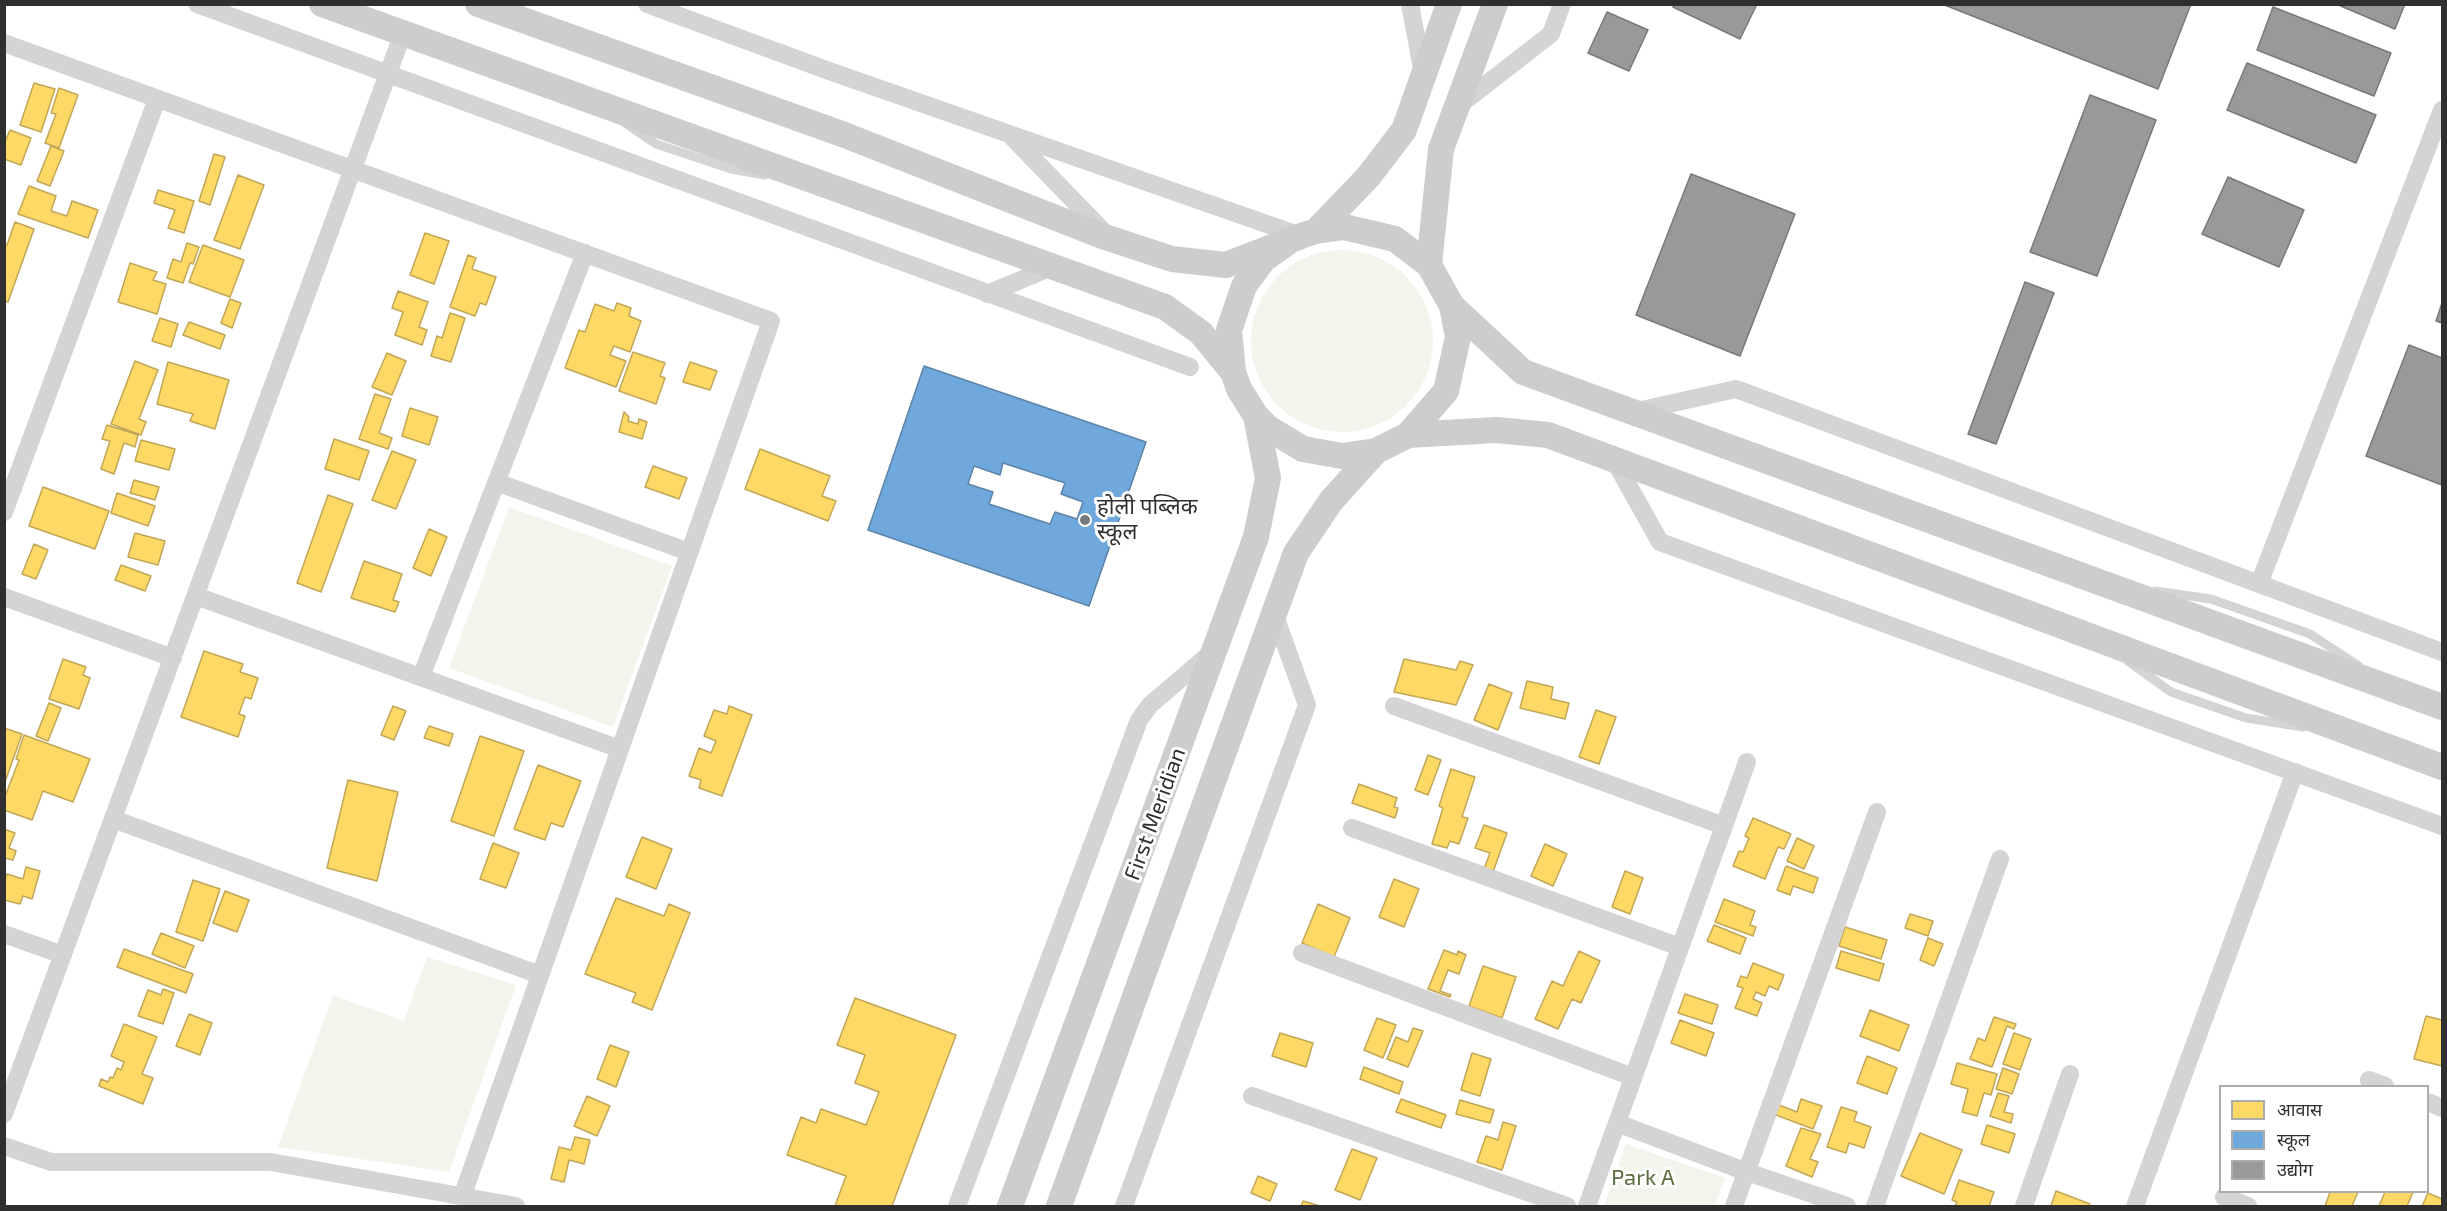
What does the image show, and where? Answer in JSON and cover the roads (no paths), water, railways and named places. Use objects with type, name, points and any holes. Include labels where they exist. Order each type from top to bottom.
[{"type":"street","points":[[197,4],[1190,367]]},
{"type":"street","points":[[322,4],[1165,307],[1201,333],[1233,372]]},
{"type":"street","points":[[478,4],[842,134],[1110,238],[1172,259],[1226,265],[1303,235],[1344,227],[1395,239],[1429,265],[1452,306],[1523,372],[2442,707]]},
{"type":"street","points":[[647,4],[1009,134],[1303,235]]},
{"type":"street","points":[[1410,4],[1424,76]]},
{"type":"street","points":[[1449,4],[1404,130],[1368,177],[1303,235],[1263,260],[1244,286],[1229,330],[1233,372],[1239,388],[1256,416],[1268,428],[1303,449],[1342,456],[1376,451],[1408,435],[1446,391],[1458,338],[1452,306]]},
{"type":"street","points":[[1429,265],[1441,149],[1495,4]]},
{"type":"street","points":[[1457,106],[1551,34],[1562,4]]},
{"type":"street","points":[[4,1114],[403,33]]},
{"type":"street","points":[[4,44],[771,321],[462,1197]]},
{"type":"street","points":[[4,512],[157,99]]},
{"type":"street","points":[[2259,584],[2442,110]]},
{"type":"street","points":[[1009,134],[1110,238]]},
{"type":"street","points":[[421,677],[585,253]]},
{"type":"street","points":[[987,294],[1054,266]]},
{"type":"street","points":[[1631,412],[1736,389],[2442,652]]},
{"type":"street","name":"First Meridian","points":[[1010,1206],[1256,537],[1268,478],[1256,416]]},
{"type":"street","points":[[1408,435],[1497,430],[1548,435],[2442,767]]},
{"type":"street","name":"First Meridian","points":[[1059,1206],[1296,553],[1331,501],[1376,451]]},
{"type":"street","points":[[1614,460],[1660,542],[2442,826]]},
{"type":"street","points":[[496,482],[689,552]]},
{"type":"street","points":[[196,596],[620,749]]},
{"type":"street","points":[[4,597],[173,658]]},
{"type":"street","points":[[1124,1206],[1306,705],[1274,613]]},
{"type":"street","points":[[957,1206],[1139,720],[1150,705],[1215,650]]},
{"type":"street","points":[[1394,706],[1724,826]]},
{"type":"street","points":[[1587,1206],[1747,762]]},
{"type":"street","points":[[2135,1206],[2295,772]]},
{"type":"street","points":[[1734,1206],[1877,812]]},
{"type":"street","points":[[113,819],[540,975]]},
{"type":"street","points":[[1352,828],[1680,947]]},
{"type":"street","points":[[1875,1206],[2000,859]]},
{"type":"street","points":[[4,934],[63,956]]},
{"type":"street","points":[[1302,953],[1633,1077]]},
{"type":"street","points":[[2024,1206],[2070,1074]]},
{"type":"street","points":[[1252,1096],[1567,1206]]},
{"type":"street","points":[[1617,1123],[1747,1172],[1847,1206]]},
{"type":"street","points":[[4,1146],[51,1162],[271,1162],[516,1206]]},
{"type":"street","points":[[2224,1197],[2248,1206]]},
{"type":"place","name":"होली पब्लिक स्कूल","points":[[1085,520]]},
{"type":"park label","name":"Park A","points":[[1643,1178]]}]
